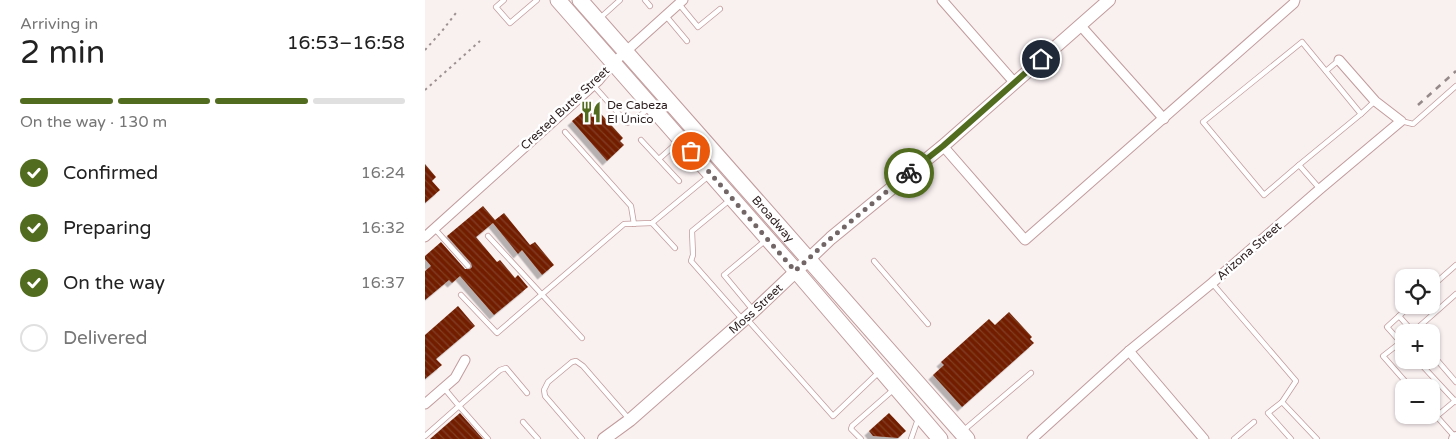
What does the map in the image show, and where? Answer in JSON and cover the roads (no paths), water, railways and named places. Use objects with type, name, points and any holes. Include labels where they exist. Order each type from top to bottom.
[{"type":"main road","name":"Broadway","points":[[558,0],[940,439]]},
{"type":"main road","name":"Broadway","points":[[583,1],[625,52],[964,435]]},
{"type":"street","points":[[942,0],[1014,82]]},
{"type":"street","name":"Moss Street","points":[[605,439],[630,420],[748,316],[808,259],[875,200],[943,146],[1109,0]]},
{"type":"street","points":[[943,146],[1025,240],[1294,4],[1295,0]]},
{"type":"street","name":"Crested Butte Street","points":[[425,237],[593,85],[613,63],[677,3]]},
{"type":"street","points":[[1080,25],[1164,119]]},
{"type":"street","points":[[1339,60],[1375,100],[1401,121]]},
{"type":"street","name":"Arizona Street","points":[[1032,439],[1129,351],[1212,283],[1401,121]]},
{"type":"street","points":[[1129,351],[1204,439]]},
{"type":"street","points":[[425,404],[455,378],[465,360]]},
{"type":"lane","points":[[504,0],[496,7],[510,23],[537,0]]},
{"type":"lane","points":[[598,20],[620,0]]},
{"type":"lane","points":[[645,0],[650,6]]},
{"type":"lane","points":[[677,3],[698,27],[720,9]]},
{"type":"lane","points":[[665,16],[687,41]]},
{"type":"lane","points":[[1361,114],[1302,42],[1203,122],[1264,195],[1361,114],[1375,100]]},
{"type":"lane","points":[[1326,71],[1339,60]]},
{"type":"lane","points":[[593,85],[627,123],[635,120],[651,106]]},
{"type":"lane","points":[[1401,121],[1413,124],[1456,86]]},
{"type":"lane","points":[[565,132],[631,206],[634,224]]},
{"type":"lane","points":[[641,140],[679,181]]},
{"type":"lane","points":[[659,159],[680,140]]},
{"type":"lane","points":[[1299,165],[1320,189]]},
{"type":"lane","points":[[461,295],[497,333],[623,224],[652,223],[711,174]]},
{"type":"lane","points":[[732,198],[692,231],[693,255],[691,261],[748,316],[833,416],[881,370]]},
{"type":"lane","points":[[652,223],[675,248]]},
{"type":"lane","points":[[434,228],[468,266]]},
{"type":"lane","points":[[488,236],[582,338]]},
{"type":"lane","points":[[748,316],[724,275],[767,239]]},
{"type":"lane","points":[[873,261],[928,324]]},
{"type":"lane","points":[[1440,279],[1456,265]]},
{"type":"lane","points":[[1212,283],[1296,381],[1283,402],[1268,413],[1291,439]]},
{"type":"lane","points":[[1422,324],[1456,294]]},
{"type":"lane","points":[[1395,336],[1387,327],[1399,316],[1406,324]]},
{"type":"lane","points":[[1395,348],[1383,356],[1403,379]]},
{"type":"lane","points":[[583,439],[545,396],[544,390],[548,382],[572,362],[576,361],[583,366],[630,420]]},
{"type":"lane","points":[[1440,363],[1456,382]]},
{"type":"lane","points":[[425,436],[500,370],[506,368],[527,393]]},
{"type":"lane","points":[[1426,369],[1456,401],[1440,414]]},
{"type":"lane","points":[[964,435],[1031,372]]},
{"type":"lane","points":[[861,439],[853,432],[852,426],[896,387]]},
{"type":"lane","points":[[444,388],[488,439]]},
{"type":"lane","points":[[1283,402],[1317,439]]},
{"type":"lane","points":[[911,439],[919,415]]},
{"type":"lane","points":[[1440,419],[1456,438]]},
{"type":"lane","points":[[523,422],[538,439]]},
{"type":"lane","points":[[1234,439],[1254,422]]},
{"type":"railway","points":[[1418,105],[1456,71]]},
{"type":"place","name":"De Cabeza El Único","points":[[591,112]]}]
